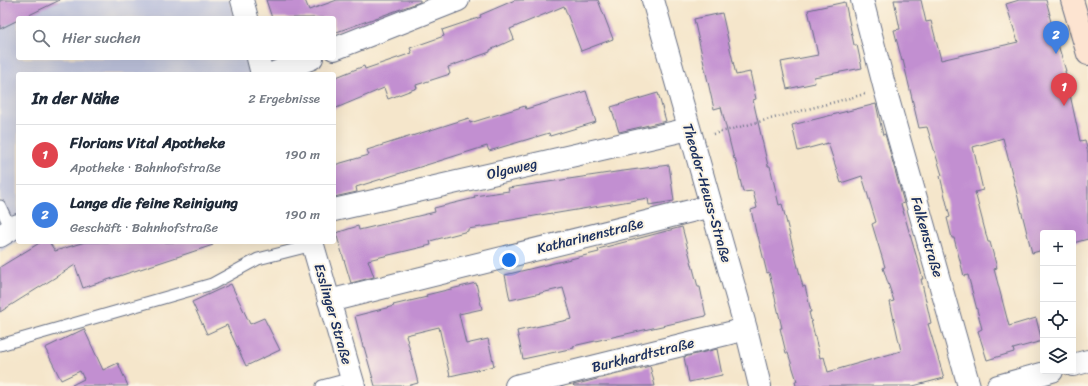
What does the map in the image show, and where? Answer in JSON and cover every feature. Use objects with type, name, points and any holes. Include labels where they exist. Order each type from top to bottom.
[{"type":"street","points":[[242,0],[246,16]]},
{"type":"street","points":[[336,48],[458,0]]},
{"type":"street","name":"Theodor-Heuss-Straße","points":[[652,0],[746,329],[760,386]]},
{"type":"street","name":"Falkenstraße","points":[[862,0],[885,89],[969,386]]},
{"type":"street","points":[[1072,0],[1088,54]]},
{"type":"street","points":[[258,60],[262,72]]},
{"type":"street","points":[[277,72],[307,60]]},
{"type":"street","name":"Olgaweg","points":[[336,210],[690,134]]},
{"type":"street","name":"Katharinenstraße","points":[[329,300],[711,206]]},
{"type":"street","name":"Esslinger Straße","points":[[312,244],[353,382]]},
{"type":"street","name":"Burkhardtstraße","points":[[516,386],[746,329]]},
{"type":"street","points":[[1076,364],[1088,361]]},
{"type":"street","points":[[998,386],[1041,374]]},
{"type":"lane","points":[[0,206],[10,230]]},
{"type":"lane","points":[[0,345],[212,284],[258,259],[312,244]]},
{"type":"lane","points":[[322,386],[353,382]]},
{"type":"path","points":[[690,134],[885,89]]},
{"type":"shaded area","points":[[0,0],[229,0],[233,16],[16,16],[16,60],[246,60],[250,72],[16,72],[16,242],[0,252]]},
{"type":"building","points":[[0,0],[60,0],[27,16],[16,16],[16,21],[0,29]]},
{"type":"building","points":[[266,0],[305,0],[309,10],[337,0],[420,0],[420,2],[336,32],[336,16],[271,16]]},
{"type":"building","points":[[515,0],[598,0],[613,39],[581,51],[564,6],[510,29],[514,39],[490,50],[490,52],[448,67],[450,74],[416,85],[417,88],[388,99],[384,88],[336,108],[336,77],[364,66],[365,69],[412,53],[410,48],[444,36],[442,30],[481,17],[480,15]]},
{"type":"building","points":[[894,0],[921,0],[926,22],[931,21],[941,60],[1018,42],[1006,4],[1019,0],[1046,0],[1066,71],[1080,141],[1085,140],[1088,153],[1088,239],[1076,242],[1076,230],[1040,230],[1040,251],[1032,253],[1003,138],[973,147],[983,190],[975,192],[988,242],[990,242],[997,268],[994,269],[1009,326],[1036,318],[1040,333],[1040,342],[1013,349],[1014,352],[987,360],[978,331],[982,329],[968,275],[964,276],[947,218],[950,217],[940,176],[942,175],[927,127],[919,128],[903,60],[902,61],[894,30],[900,29]]},
{"type":"building","points":[[845,2],[854,45],[857,45],[862,68],[814,77],[815,83],[787,89],[781,62],[818,55],[808,10]]},
{"type":"building","points":[[722,13],[736,75],[750,72],[756,99],[753,100],[768,166],[770,166],[779,205],[782,204],[803,287],[805,286],[811,312],[809,312],[820,358],[824,357],[828,372],[901,351],[890,302],[894,301],[883,268],[885,267],[872,224],[876,222],[862,176],[841,183],[828,143],[798,151],[792,125],[876,104],[883,135],[885,134],[904,203],[901,204],[923,279],[921,279],[931,323],[928,324],[944,378],[913,386],[796,386],[795,381],[797,381],[788,353],[786,353],[780,328],[782,328],[769,272],[767,273],[751,210],[757,208],[753,191],[743,192],[721,107],[714,109],[694,19]]},
{"type":"building","points":[[586,91],[596,122],[550,136],[549,133],[489,151],[487,146],[356,187],[357,192],[336,197],[336,164],[369,155],[367,150],[469,118],[470,123],[525,106],[526,109]]},
{"type":"building","points":[[658,93],[666,121],[619,132],[611,107]]},
{"type":"building","points":[[669,165],[674,201],[649,205],[648,198],[552,213],[500,222],[501,224],[468,229],[468,231],[430,241],[431,245],[368,260],[374,277],[351,283],[336,233],[358,226],[359,230],[435,212],[434,208],[475,198],[474,196],[509,191],[508,188]]},
{"type":"building","points":[[682,227],[698,287],[700,287],[706,316],[573,346],[574,348],[523,359],[517,331],[572,319],[563,288],[510,300],[505,275],[599,252],[598,249]]},
{"type":"building","points":[[38,244],[50,244],[55,251],[78,244],[213,244],[83,288],[75,265],[0,312],[0,267]]},
{"type":"building","points":[[476,283],[482,309],[459,314],[466,344],[488,339],[494,366],[450,376],[439,327],[406,335],[418,383],[407,386],[375,386],[355,316],[427,297],[426,295]]},
{"type":"building","points":[[231,284],[250,324],[264,318],[280,350],[246,366],[227,325],[207,334],[192,302]]},
{"type":"building","points":[[84,329],[103,370],[118,363],[128,386],[70,386],[84,379],[80,371],[61,380],[45,348]]},
{"type":"building","points":[[717,349],[722,375],[689,382],[684,357]]},
{"type":"building","points":[[650,366],[655,386],[573,385]]},
{"type":"place","name":"Lange die feine Reinigung","points":[[1056,54]]},
{"type":"place","name":"Florians Vital Apotheke","points":[[1064,106]]}]
